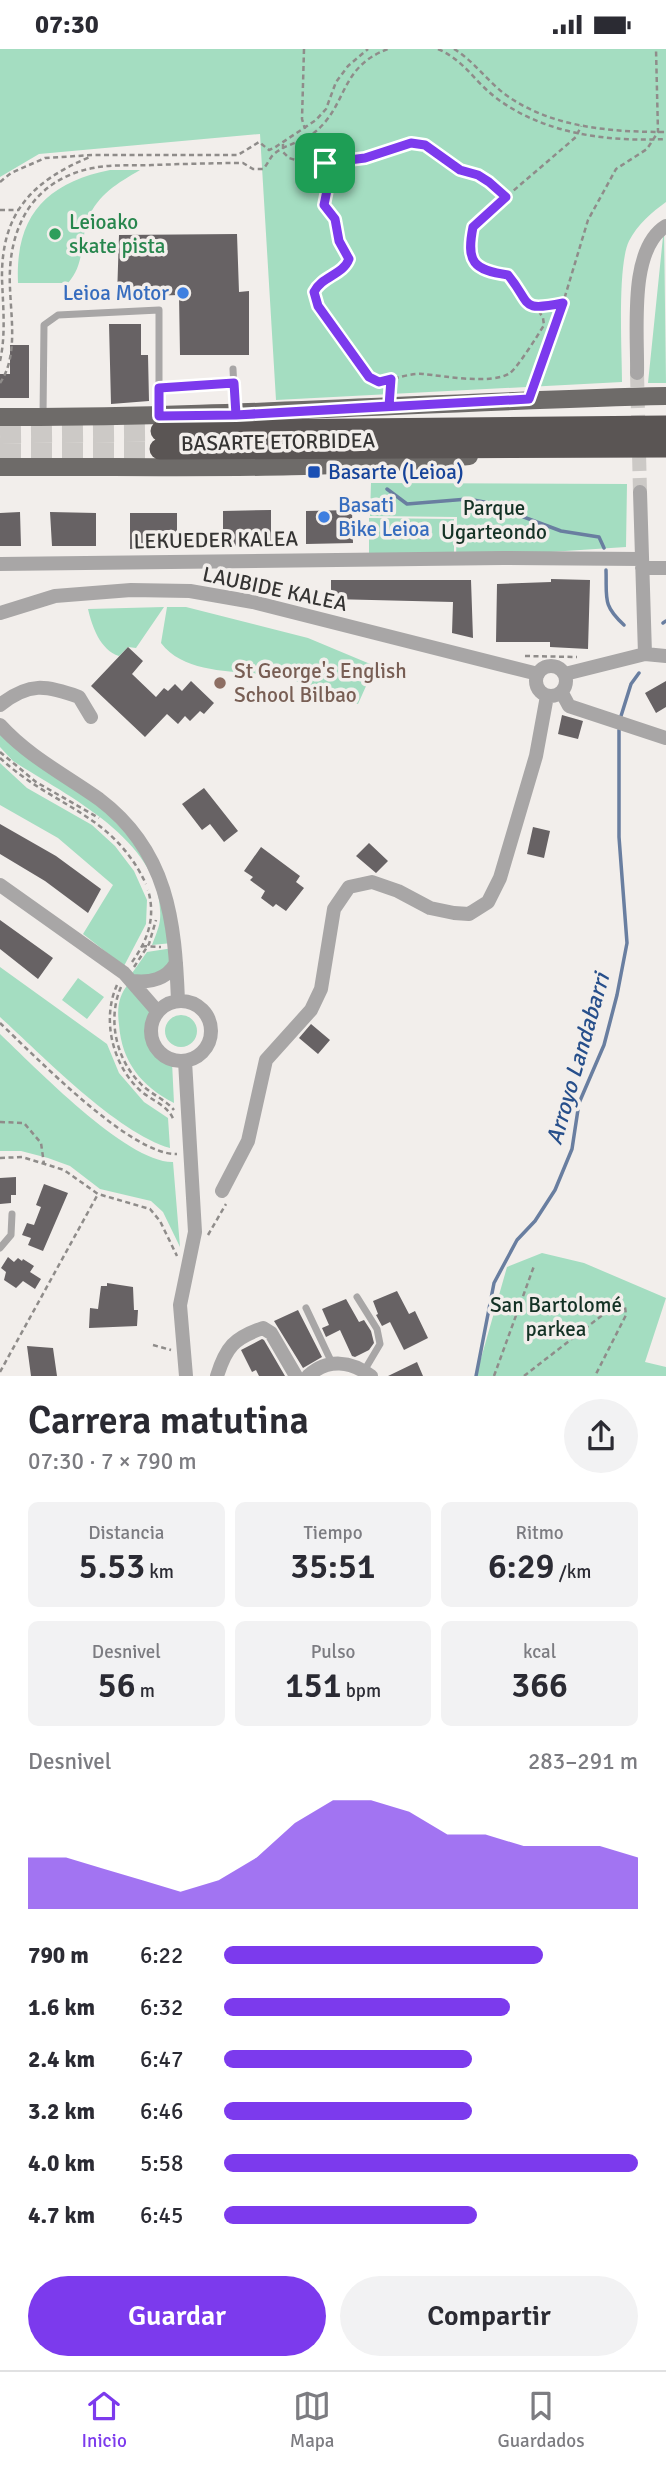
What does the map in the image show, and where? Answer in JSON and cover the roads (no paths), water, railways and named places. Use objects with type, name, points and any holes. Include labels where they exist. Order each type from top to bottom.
[{"type":"highway","points":[[506,428],[666,412]]},
{"type":"highway","points":[[160,432],[666,426]]},
{"type":"highway","points":[[160,432],[555,448],[666,447]]},
{"type":"highway","points":[[618,447],[666,453]]},
{"type":"main road","name":"BASARTE ETORBIDEA","points":[[0,417],[43,417],[160,432],[236,415],[529,399],[666,396]]},
{"type":"main road","name":"BASARTE ETORBIDEA","points":[[0,467],[399,462],[555,448]]},
{"type":"street","points":[[637,373],[639,271],[645,249],[657,231],[666,226]]},
{"type":"street","points":[[640,492],[645,654]]},
{"type":"street","name":"LEKUEDER KALEA","points":[[0,564],[503,558],[642,564],[666,568]]},
{"type":"street","name":"LAUBIDE KALEA","points":[[0,613],[55,596],[131,590],[190,591],[253,602],[538,674]]},
{"type":"street","points":[[565,674],[645,654],[666,656]]},
{"type":"street","points":[[222,1191],[248,1141],[267,1060],[312,1010],[321,989],[334,909],[349,887],[372,882],[398,891],[430,908],[469,915],[488,902],[500,878],[554,694],[567,684],[565,674],[559,667],[549,666],[538,674],[537,687],[554,694],[569,706],[666,738]]},
{"type":"street","points":[[0,705],[13,695],[33,687],[54,688],[79,697],[90,717]]},
{"type":"street","points":[[0,725],[32,753],[101,801],[131,830],[146,851],[162,881],[171,913],[178,1001]]},
{"type":"street","points":[[0,885],[38,909],[132,981],[158,1012]]},
{"type":"street","points":[[132,981],[161,978],[176,963]]},
{"type":"street","points":[[178,1001],[201,1007],[208,1016],[211,1028],[205,1050],[185,1061],[167,1058],[155,1045],[152,1028],[158,1012],[178,1001]]},
{"type":"street","points":[[185,1061],[195,1232],[180,1305],[186,1376]]},
{"type":"street","points":[[217,1376],[222,1359],[234,1341],[263,1328],[271,1333],[296,1376]]},
{"type":"street","points":[[308,1376],[332,1363],[353,1364],[368,1374]]},
{"type":"lane","points":[[43,417],[44,325],[58,315],[159,310],[160,432]]},
{"type":"lane","points":[[233,369],[236,415]]},
{"type":"lane","points":[[159,388],[234,383]]},
{"type":"lane","points":[[0,1248],[11,1235],[12,1214]]},
{"type":"lane","points":[[357,1297],[377,1329],[380,1344],[368,1374]]},
{"type":"lane","points":[[306,1308],[332,1363]]},
{"type":"waterway","points":[[387,489],[407,504],[468,499],[484,502],[561,531],[599,537],[604,548]]},
{"type":"waterway","points":[[606,570],[609,606],[624,625]]},
{"type":"waterway","name":"Arroyo Landabarri","points":[[621,716],[631,684],[639,673]]},
{"type":"waterway","name":"Arroyo Landabarri","points":[[476,1376],[494,1283],[517,1240],[535,1221],[555,1190],[572,1149],[579,1103],[604,1045],[617,995],[627,943],[619,837],[619,730]]},
{"type":"tunnel","points":[[637,373],[640,492]]},
{"type":"tunnel","points":[[0,433],[161,431]]},
{"type":"tunnel","points":[[0,449],[160,449]]},
{"type":"place","name":"Leioako skate pista","points":[[55,234]]},
{"type":"place","name":"Leioa Motor","points":[[183,293]]},
{"type":"place","name":"Basarte (Leioa)","points":[[314,472]]},
{"type":"place","name":"Basati Bike Leioa","points":[[324,517]]},
{"type":"place","name":"St George's English School Bilbao","points":[[220,683]]},
{"type":"park label","name":"Parque Ugarteondo","points":[[494,520]]},
{"type":"park label","name":"San Bartolomé parkea","points":[[556,1317]]}]
